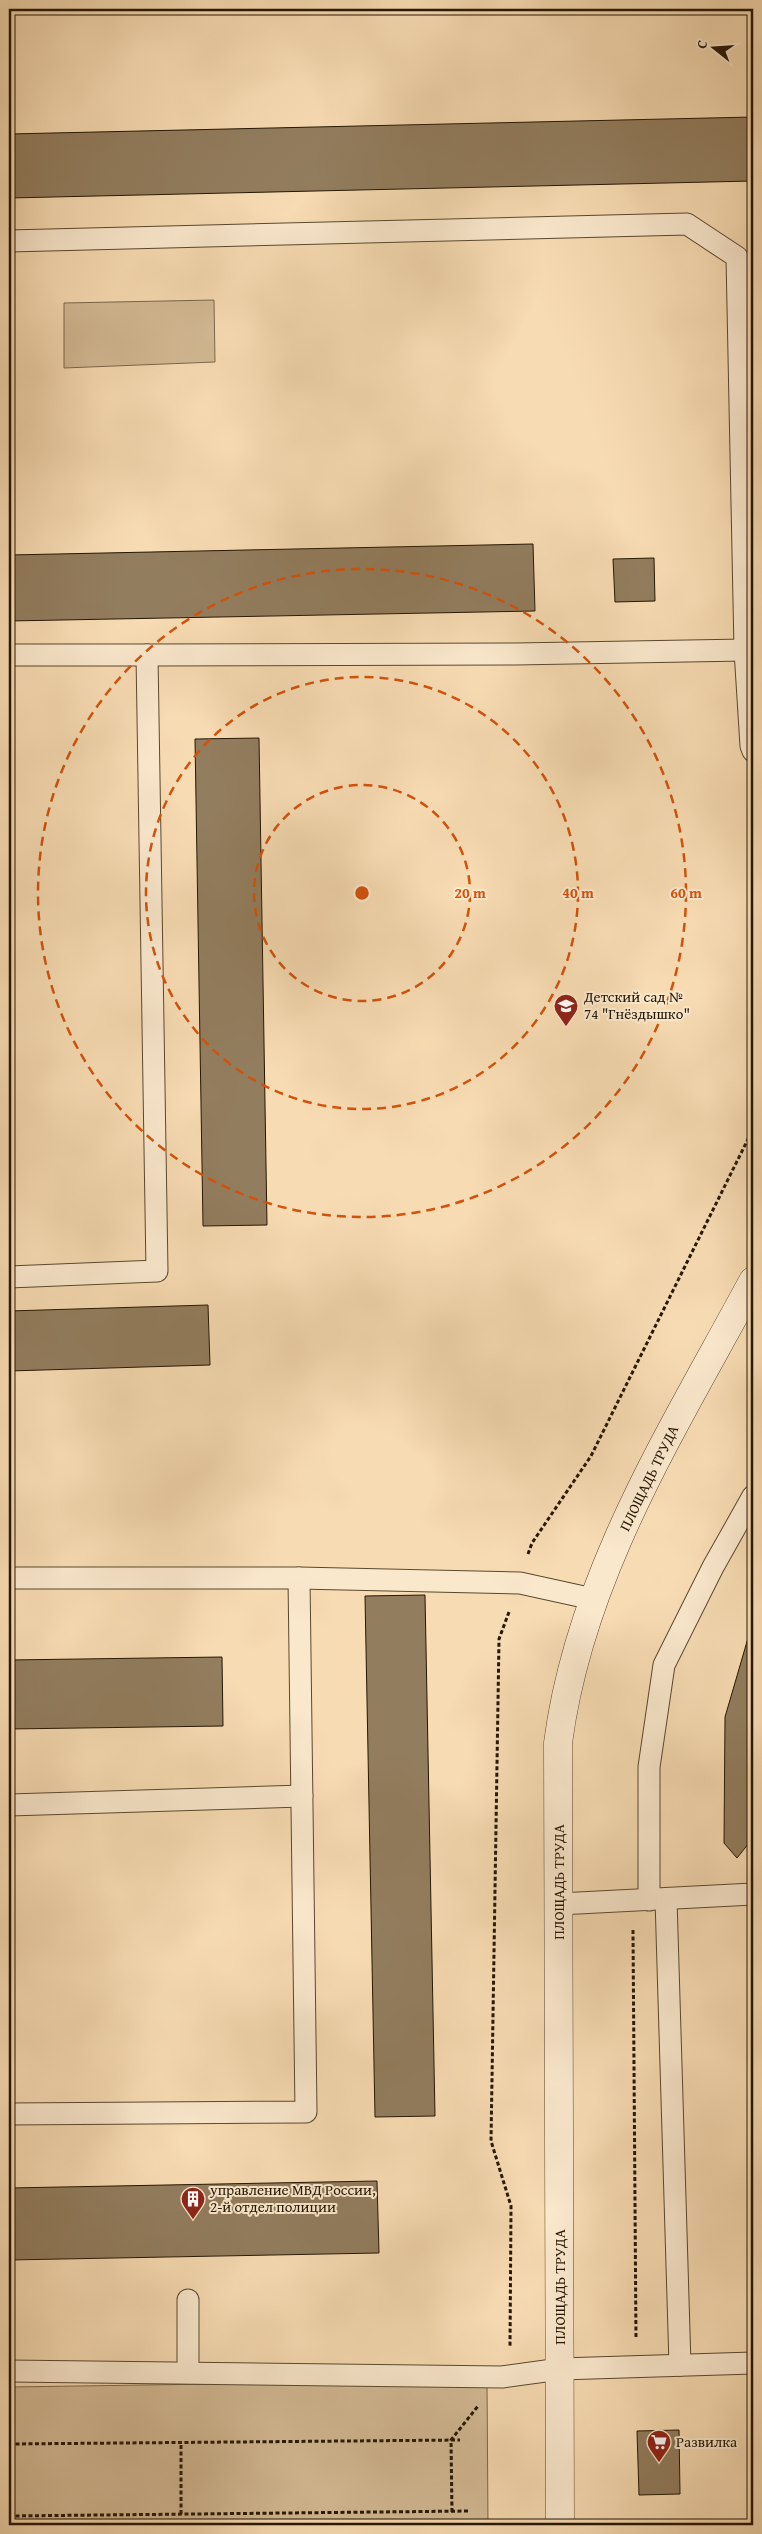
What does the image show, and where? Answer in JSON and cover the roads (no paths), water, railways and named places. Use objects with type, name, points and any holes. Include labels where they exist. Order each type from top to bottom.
[{"type":"street","name":"ПЛОЩАДЬ ТРУДА","points":[[560,2525],[558,1743],[563,1708],[573,1661],[593,1599],[646,1479],[749,1298]]},
{"type":"lane","points":[[9,241],[687,224],[737,257],[745,650],[751,746],[753,751]]},
{"type":"lane","points":[[9,655],[515,654],[745,650]]},
{"type":"lane","points":[[9,1277],[158,1271],[147,655]]},
{"type":"lane","points":[[680,2365],[649,1900],[649,1767],[664,1665],[713,1567],[753,1496]]},
{"type":"lane","points":[[9,1578],[299,1578],[520,1583],[593,1599]]},
{"type":"lane","points":[[9,2114],[306,2112],[299,1578]]},
{"type":"lane","points":[[9,1805],[302,1796]]},
{"type":"lane","points":[[559,1904],[753,1894]]},
{"type":"lane","points":[[188,2300],[188,2372]]},
{"type":"lane","points":[[9,2371],[502,2377],[560,2369],[753,2363]]},
{"type":"place","name":"Детский сад № 74 \"Гнёздышко\"","points":[[566,1027]]},
{"type":"place","name":"управление МВД России, 2-й отдел полиции","points":[[193,2220]]},
{"type":"place","name":"Развилка","points":[[659,2463]]}]
